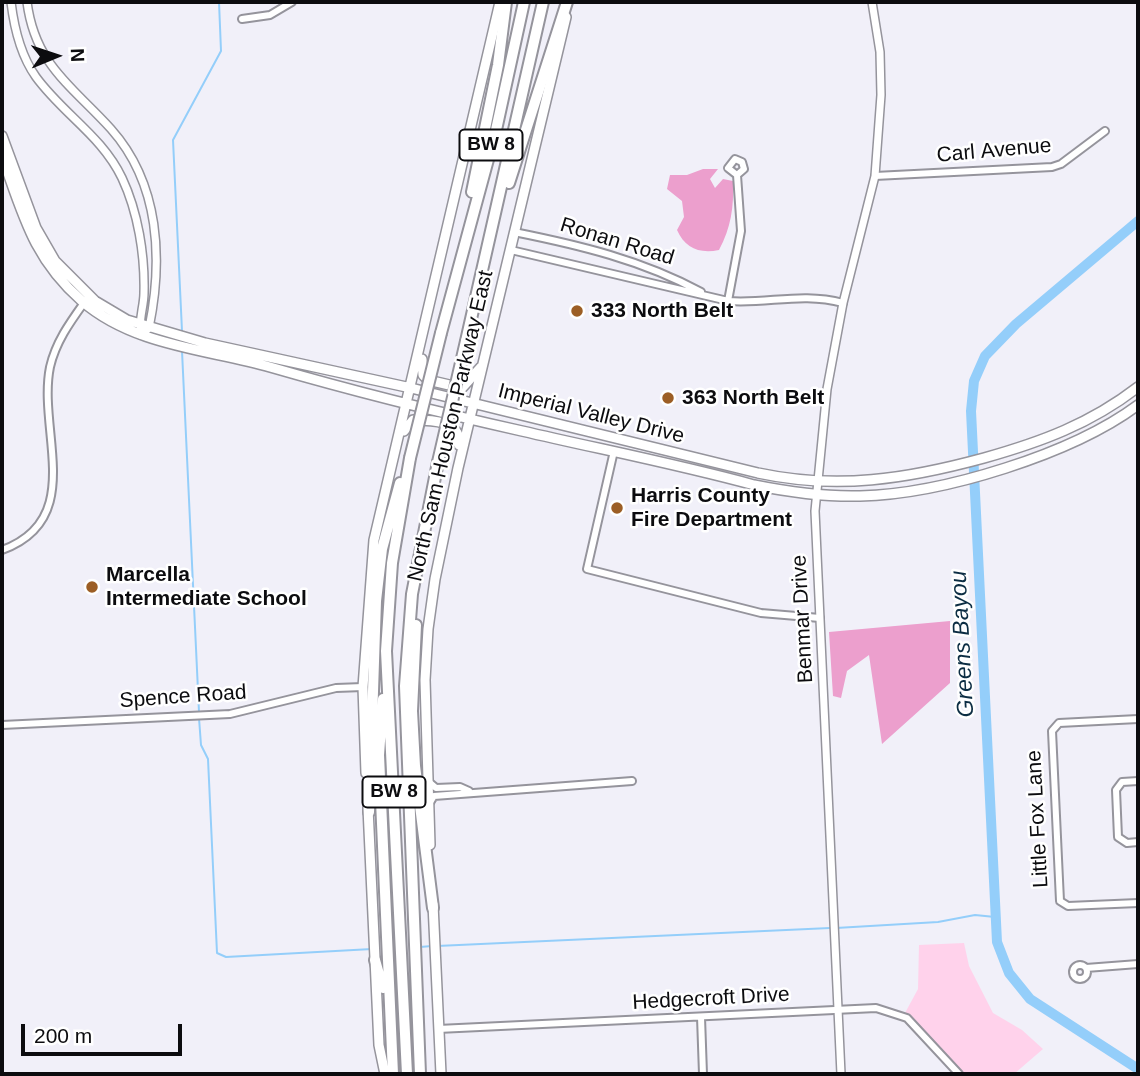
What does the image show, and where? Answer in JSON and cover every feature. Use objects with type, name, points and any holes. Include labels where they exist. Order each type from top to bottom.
[{"type":"highway","points":[[454,284],[456,262],[498,65],[506,2]]},
{"type":"highway","name":"North Sam Houston Parkway East","points":[[420,1074],[405,686],[419,551],[543,2]]},
{"type":"highway","points":[[491,239],[568,2]]},
{"type":"highway","name":"North Sam Houston Parkway East","points":[[407,1074],[386,651],[392,562],[410,458],[496,130],[524,3]]},
{"type":"highway","points":[[369,812],[376,601],[382,549],[395,495],[410,458]]},
{"type":"highway","points":[[419,551],[412,711],[415,766],[433,908]]},
{"type":"highway","points":[[386,651],[379,755],[392,1074]]},
{"type":"highway","points":[[375,960],[381,974],[392,1074]]},
{"type":"main road","points":[[385,1074],[379,1045],[363,687],[373,551],[500,2]]},
{"type":"main road","name":"North Sam Houston Parkway East","points":[[440,1074],[427,780],[425,680],[428,629],[458,468],[560,51],[568,2]]},
{"type":"main road","name":"Imperial Valley Drive","points":[[2,136],[27,229],[54,266],[106,318],[170,339],[304,364],[411,388],[777,477],[817,482],[867,483],[949,468],[1039,443],[1077,427],[1138,387]]},
{"type":"main road","name":"Imperial Valley Drive","points":[[2,156],[15,181]]},
{"type":"main road","name":"Imperial Valley Drive","points":[[140,330],[149,328],[170,339]]},
{"type":"main road","points":[[423,336],[421,368],[428,380],[462,388],[484,362]]},
{"type":"main road","name":"Imperial Valley Drive","points":[[193,344],[300,377],[763,487],[816,495],[860,496],[907,491],[993,470],[1064,447],[1119,419],[1138,405]]},
{"type":"main road","points":[[300,377],[304,364]]},
{"type":"main road","points":[[397,442],[407,423],[413,420],[454,427],[460,439],[458,468]]},
{"type":"main road","points":[[589,446],[592,433]]},
{"type":"main road","points":[[905,478],[907,491]]},
{"type":"street","points":[[11,2],[19,40],[36,76],[82,122],[110,157],[128,191],[137,223],[145,296],[140,330]]},
{"type":"street","points":[[27,2],[34,33],[50,66],[113,132],[142,183],[155,232],[158,270],[149,328]]},
{"type":"street","points":[[242,19],[270,15],[292,2]]},
{"type":"street","name":"Benmar Drive","points":[[841,1074],[816,495],[827,392],[843,303],[876,176],[881,94],[880,52],[872,2]]},
{"type":"street","points":[[36,76],[50,66]]},
{"type":"street","name":"Carl Avenue","points":[[876,176],[1052,167],[1061,164],[1105,131]]},
{"type":"street","points":[[110,157],[125,149]]},
{"type":"street","points":[[728,301],[740,231],[737,175]]},
{"type":"street","name":"Ronan Road","points":[[514,232],[638,263],[665,273],[705,294]]},
{"type":"street","name":"Ronan Road","points":[[511,250],[728,301],[761,302],[801,296],[843,303]]},
{"type":"street","points":[[633,278],[638,263]]},
{"type":"street","points":[[2,550],[25,539],[48,508],[53,481],[50,367],[60,338],[87,299]]},
{"type":"street","points":[[614,451],[587,569],[761,612],[820,618]]},
{"type":"street","name":"Spence Road","points":[[2,725],[243,712],[336,688],[363,687]]},
{"type":"street","name":"Little Fox Lane","points":[[1138,719],[1059,723],[1053,726],[1060,901],[1068,906],[1138,903]]},
{"type":"street","points":[[427,780],[436,788],[460,788],[469,791]]},
{"type":"street","points":[[428,806],[434,796],[469,791],[632,781]]},
{"type":"street","points":[[1138,781],[1122,782],[1116,790],[1118,837],[1127,843],[1138,842]]},
{"type":"street","points":[[1086,968],[1138,964]]},
{"type":"street","name":"Hedgecroft Drive","points":[[438,1029],[876,1009],[906,1018],[959,1074]]},
{"type":"street","points":[[701,1017],[703,1074]]},
{"type":"shaded area","points":[[703,169],[718,169],[710,179],[715,188],[723,179],[733,181],[731,217],[719,250],[699,250],[684,241],[677,230],[684,217],[682,201],[667,189],[670,175],[687,175]]},
{"type":"shaded area","points":[[950,621],[950,683],[882,744],[869,655],[847,671],[841,698],[833,696],[829,632]]},
{"type":"shaded area","points":[[964,943],[969,966],[993,1013],[1022,1030],[1043,1049],[1014,1074],[964,1074],[905,1013],[918,989],[919,945]]},
{"type":"waterway","points":[[182,331],[173,140],[221,51],[219,2]]},
{"type":"waterway","name":"Greens Bayou","points":[[1138,221],[1016,324],[985,356],[974,381],[971,411],[997,942],[1009,973],[1030,999],[1138,1069]]},
{"type":"waterway","points":[[182,351],[199,712]]},
{"type":"waterway","points":[[199,718],[201,745],[208,759],[217,953],[226,957],[372,949]]},
{"type":"waterway","points":[[836,928],[938,922],[975,915],[995,917]]},
{"type":"waterway","points":[[437,946],[830,928]]},
{"type":"waterway","points":[[420,947],[432,946]]},
{"type":"place","name":"333 North Belt","points":[[577,311]]},
{"type":"place","name":"363 North Belt","points":[[668,398]]},
{"type":"place","name":"Harris County Fire Department","points":[[617,508]]},
{"type":"place","name":"Marcella Intermediate School","points":[[92,587]]}]
